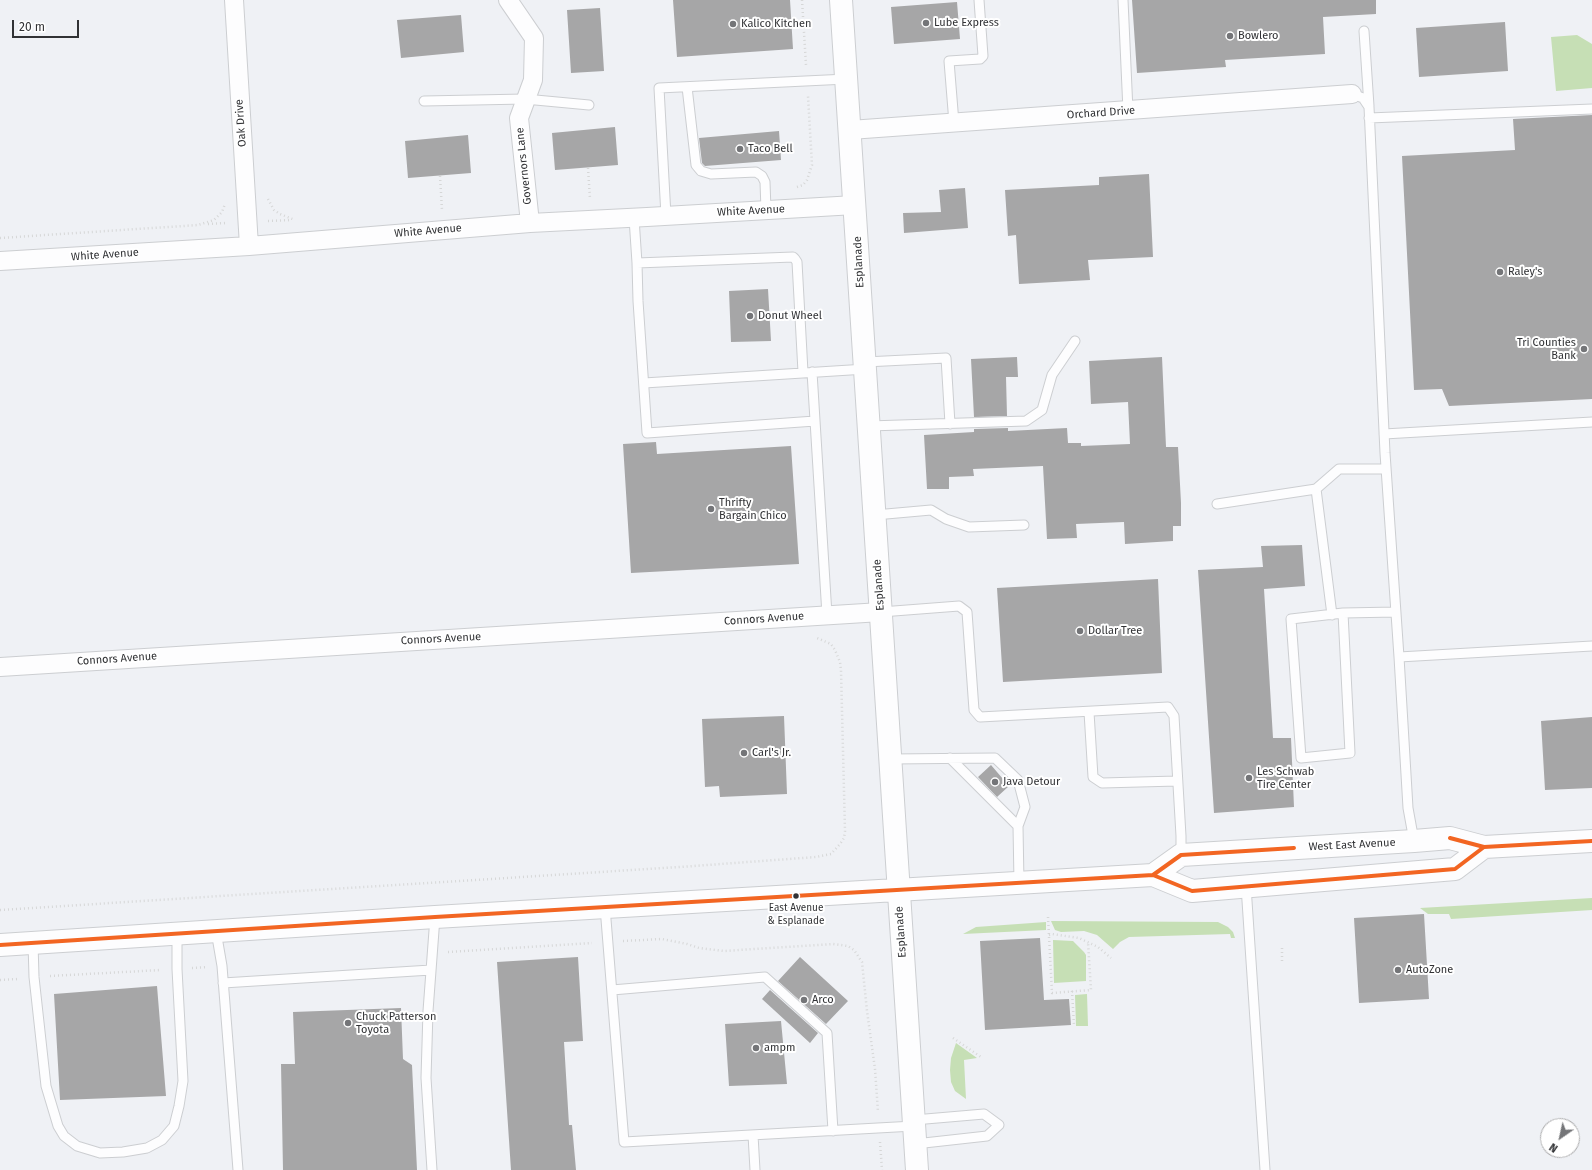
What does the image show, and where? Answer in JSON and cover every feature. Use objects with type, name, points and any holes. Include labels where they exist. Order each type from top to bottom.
[{"type":"main road","name":"Esplanade","points":[[842,0],[917,1170]]},
{"type":"main road","name":"West East Avenue","points":[[1181,855],[1450,838],[1484,847],[1592,841]]},
{"type":"main road","points":[[0,945],[435,917],[1153,875],[1192,891],[1455,869],[1484,847]]},
{"type":"main road","points":[[1153,875],[1181,855]]},
{"type":"street","name":"Oak Drive","points":[[234,0],[249,246]]},
{"type":"street","name":"Governors Lane","points":[[508,0],[534,38],[533,80],[519,118],[530,223]]},
{"type":"street","name":"Orchard Drive","points":[[850,130],[1352,94]]},
{"type":"street","name":"White Avenue","points":[[0,261],[249,246],[530,223],[856,205]]},
{"type":"street","name":"Connors Avenue","points":[[0,667],[881,612]]},
{"type":"lane","points":[[954,123],[949,61],[980,59],[984,56],[979,0]]},
{"type":"lane","points":[[1123,0],[1128,111]]},
{"type":"lane","points":[[1364,31],[1386,468],[1408,808],[1414,841]]},
{"type":"lane","points":[[666,216],[659,88],[847,79]]},
{"type":"lane","points":[[687,87],[696,165],[702,171],[711,174],[756,172],[762,176],[765,182],[766,210]]},
{"type":"lane","points":[[1352,94],[1363,98],[1369,107]]},
{"type":"lane","points":[[424,101],[526,99],[589,105]]},
{"type":"lane","points":[[1369,118],[1592,109]]},
{"type":"lane","points":[[634,218],[647,433],[815,421]]},
{"type":"lane","points":[[637,263],[793,257],[797,262],[803,372]]},
{"type":"lane","points":[[869,426],[1026,421],[1042,410],[1052,375],[1075,341]]},
{"type":"lane","points":[[644,383],[812,372],[946,358],[950,424]]},
{"type":"lane","points":[[812,372],[827,615]]},
{"type":"lane","points":[[1384,434],[1592,422]]},
{"type":"lane","points":[[1217,504],[1316,488],[1339,469],[1386,468]]},
{"type":"lane","points":[[1316,488],[1332,614]]},
{"type":"lane","points":[[875,515],[931,510],[946,519],[969,527],[1024,525]]},
{"type":"lane","points":[[881,612],[959,606],[967,612],[974,710],[980,717],[1168,708],[1174,716],[1181,855]]},
{"type":"lane","points":[[1343,614],[1350,753],[1301,758],[1291,619],[1332,614],[1396,612]]},
{"type":"lane","points":[[1399,657],[1592,646]]},
{"type":"lane","points":[[1089,712],[1093,777],[1102,783],[1177,781]]},
{"type":"lane","points":[[950,758],[1018,826]]},
{"type":"lane","points":[[890,759],[995,758],[1018,780],[1025,807],[1018,826],[1019,883]]},
{"type":"lane","points":[[1246,886],[1265,1170]]},
{"type":"lane","points":[[605,907],[624,1142],[879,1128],[987,1136],[999,1125],[984,1114],[914,1130]]},
{"type":"lane","points":[[432,1170],[426,1078],[428,1011],[435,917]]},
{"type":"lane","points":[[216,931],[222,966],[238,1170]]},
{"type":"lane","points":[[33,942],[34,978],[46,1086],[58,1126],[64,1136],[77,1146],[100,1152],[123,1152],[146,1148],[162,1140],[174,1126],[183,1081],[177,969],[177,933]]},
{"type":"lane","points":[[223,983],[431,970]]},
{"type":"lane","points":[[612,990],[765,977],[827,1033],[832,1131]]},
{"type":"lane","points":[[753,1135],[755,1170]]},
{"type":"path","points":[[588,168],[590,200]]},
{"type":"path","points":[[440,176],[442,210]]},
{"type":"path","points":[[0,238],[198,225],[214,220],[219,215],[226,203],[226,199]]},
{"type":"path","points":[[0,910],[680,867],[816,857],[831,854],[844,838],[845,831],[840,662],[831,644],[812,637]]},
{"type":"path","points":[[1048,917],[1052,993],[1091,990],[1088,942]]},
{"type":"path","points":[[1049,935],[1052,934],[1079,938],[1098,947],[1111,958]]},
{"type":"path","points":[[433,953],[662,939],[710,950],[731,951],[840,944],[848,946],[854,950],[862,962],[864,973],[867,1011],[875,1069],[882,1170]]},
{"type":"path","points":[[1282,948],[1282,963]]},
{"type":"path","points":[[0,980],[222,966]]},
{"type":"path","points":[[1072,991],[1074,1025]]},
{"type":"path","points":[[953,1038],[981,1057]]},
{"type":"green space","points":[[1577,35],[1592,44],[1592,88],[1556,91],[1551,37]]},
{"type":"green space","points":[[1592,898],[1592,910],[1451,919],[1449,914],[1428,914],[1420,908]]},
{"type":"green space","points":[[1051,921],[1218,922],[1228,927],[1233,932],[1235,938],[1231,938],[1230,934],[1129,937],[1120,942],[1113,949],[1097,935],[1084,931],[1061,932],[1055,930]]},
{"type":"green space","points":[[1046,922],[1046,930],[963,934],[976,927]]},
{"type":"green space","points":[[1053,940],[1073,941],[1084,952],[1086,955],[1086,981],[1054,983]]},
{"type":"green space","points":[[1087,994],[1088,1026],[1076,1026],[1075,995]]},
{"type":"green space","points":[[956,1043],[977,1058],[964,1060],[966,1099],[955,1091],[951,1082],[951,1058]]},
{"type":"building","name":"Kalico Kitchen","points":[[673,0],[790,0],[793,49],[677,57]]},
{"type":"building","name":"Bowlero","points":[[1132,0],[1376,0],[1376,14],[1323,17],[1325,54],[1225,60],[1226,67],[1137,73]]},
{"type":"building","name":"Lube Express","points":[[957,2],[960,39],[894,44],[891,7]]},
{"type":"building","points":[[600,8],[604,71],[571,73],[567,10]]},
{"type":"building","points":[[461,15],[464,52],[401,58],[397,20]]},
{"type":"building","points":[[1505,22],[1508,71],[1419,77],[1416,28]]},
{"type":"building","name":"Raley's","points":[[1592,115],[1592,399],[1449,406],[1442,389],[1414,390],[1402,156],[1515,150],[1513,119]]},
{"type":"building","points":[[615,127],[618,165],[555,170],[552,133]]},
{"type":"building","name":"Taco Bell","points":[[779,131],[781,160],[705,166],[702,163],[699,138]]},
{"type":"building","points":[[468,135],[471,173],[408,178],[405,141]]},
{"type":"building","points":[[1149,174],[1153,257],[1088,260],[1090,280],[1019,284],[1016,235],[1008,236],[1005,190],[1099,185],[1099,177]]},
{"type":"building","points":[[965,188],[968,228],[904,233],[903,213],[941,212],[939,190]]},
{"type":"building","name":"Donut Wheel","points":[[768,289],[771,341],[731,342],[729,291]]},
{"type":"building","points":[[1017,357],[1018,377],[1006,377],[1007,416],[974,417],[971,359]]},
{"type":"building","points":[[1162,357],[1166,447],[1178,447],[1181,526],[1173,526],[1173,541],[1125,544],[1124,522],[1076,524],[1077,538],[1047,539],[1043,466],[973,469],[974,476],[949,477],[949,489],[927,489],[924,435],[974,432],[974,429],[1008,428],[1008,431],[1067,428],[1068,443],[1081,443],[1081,446],[1130,444],[1128,402],[1091,404],[1089,361]]},
{"type":"building","name":"Thrifty Bargain Chico","points":[[656,442],[657,454],[791,446],[799,564],[631,573],[623,444]]},
{"type":"building","points":[[1302,545],[1305,586],[1264,589],[1273,738],[1291,738],[1294,807],[1214,813],[1198,570],[1263,567],[1261,546]]},
{"type":"building","name":"Dollar Tree","points":[[1158,579],[1162,673],[1003,682],[997,588]]},
{"type":"building","name":"Carl's Jr.","points":[[784,716],[787,794],[720,797],[719,786],[705,787],[702,719]]},
{"type":"building","points":[[1592,717],[1592,788],[1545,790],[1541,721]]},
{"type":"building","points":[[991,765],[1009,786],[997,797],[978,777]]},
{"type":"building","points":[[1424,914],[1429,999],[1359,1003],[1354,918]]},
{"type":"building","points":[[1040,938],[1044,1000],[1069,999],[1071,1025],[985,1030],[980,941]]},
{"type":"building","points":[[578,957],[583,1041],[564,1042],[569,1125],[572,1125],[576,1170],[511,1170],[497,962]]},
{"type":"building","points":[[800,957],[848,1001],[826,1024],[778,981]]},
{"type":"building","points":[[157,986],[166,1096],[60,1100],[54,994]]},
{"type":"building","points":[[770,990],[818,1033],[810,1043],[762,999]]},
{"type":"building","points":[[401,1008],[403,1059],[412,1065],[417,1170],[283,1170],[281,1064],[295,1064],[293,1012]]},
{"type":"building","points":[[781,1021],[787,1084],[729,1086],[725,1024]]},
{"type":"transit line","points":[[1450,838],[1484,847],[1592,841]]},
{"type":"transit line","points":[[0,945],[435,917],[1153,875],[1192,891],[1455,869],[1484,847]]},
{"type":"transit line","points":[[1153,875],[1181,855],[1294,848]]},
{"type":"place","name":"Lube Express","points":[[926,23]]},
{"type":"place","name":"Kalico Kitchen","points":[[733,24]]},
{"type":"place","name":"Bowlero","points":[[1230,36]]},
{"type":"place","name":"Taco Bell","points":[[740,149]]},
{"type":"place","name":"Raley's","points":[[1500,272]]},
{"type":"place","name":"Donut Wheel","points":[[750,316]]},
{"type":"place","name":"Tri Counties Bank","points":[[1584,349]]},
{"type":"place","name":"Thrifty Bargain Chico","points":[[711,509]]},
{"type":"place","name":"Dollar Tree","points":[[1080,631]]},
{"type":"place","name":"Carl's Jr.","points":[[744,753]]},
{"type":"place","name":"Les Schwab Tire Center","points":[[1249,778]]},
{"type":"place","name":"Java Detour","points":[[995,782]]},
{"type":"place","name":"East Avenue & Esplanade","points":[[796,896]]},
{"type":"place","name":"AutoZone","points":[[1398,970]]},
{"type":"place","name":"Arco","points":[[804,1000]]},
{"type":"place","name":"Chuck Patterson Toyota","points":[[348,1023]]},
{"type":"place","name":"ampm","points":[[756,1048]]}]
